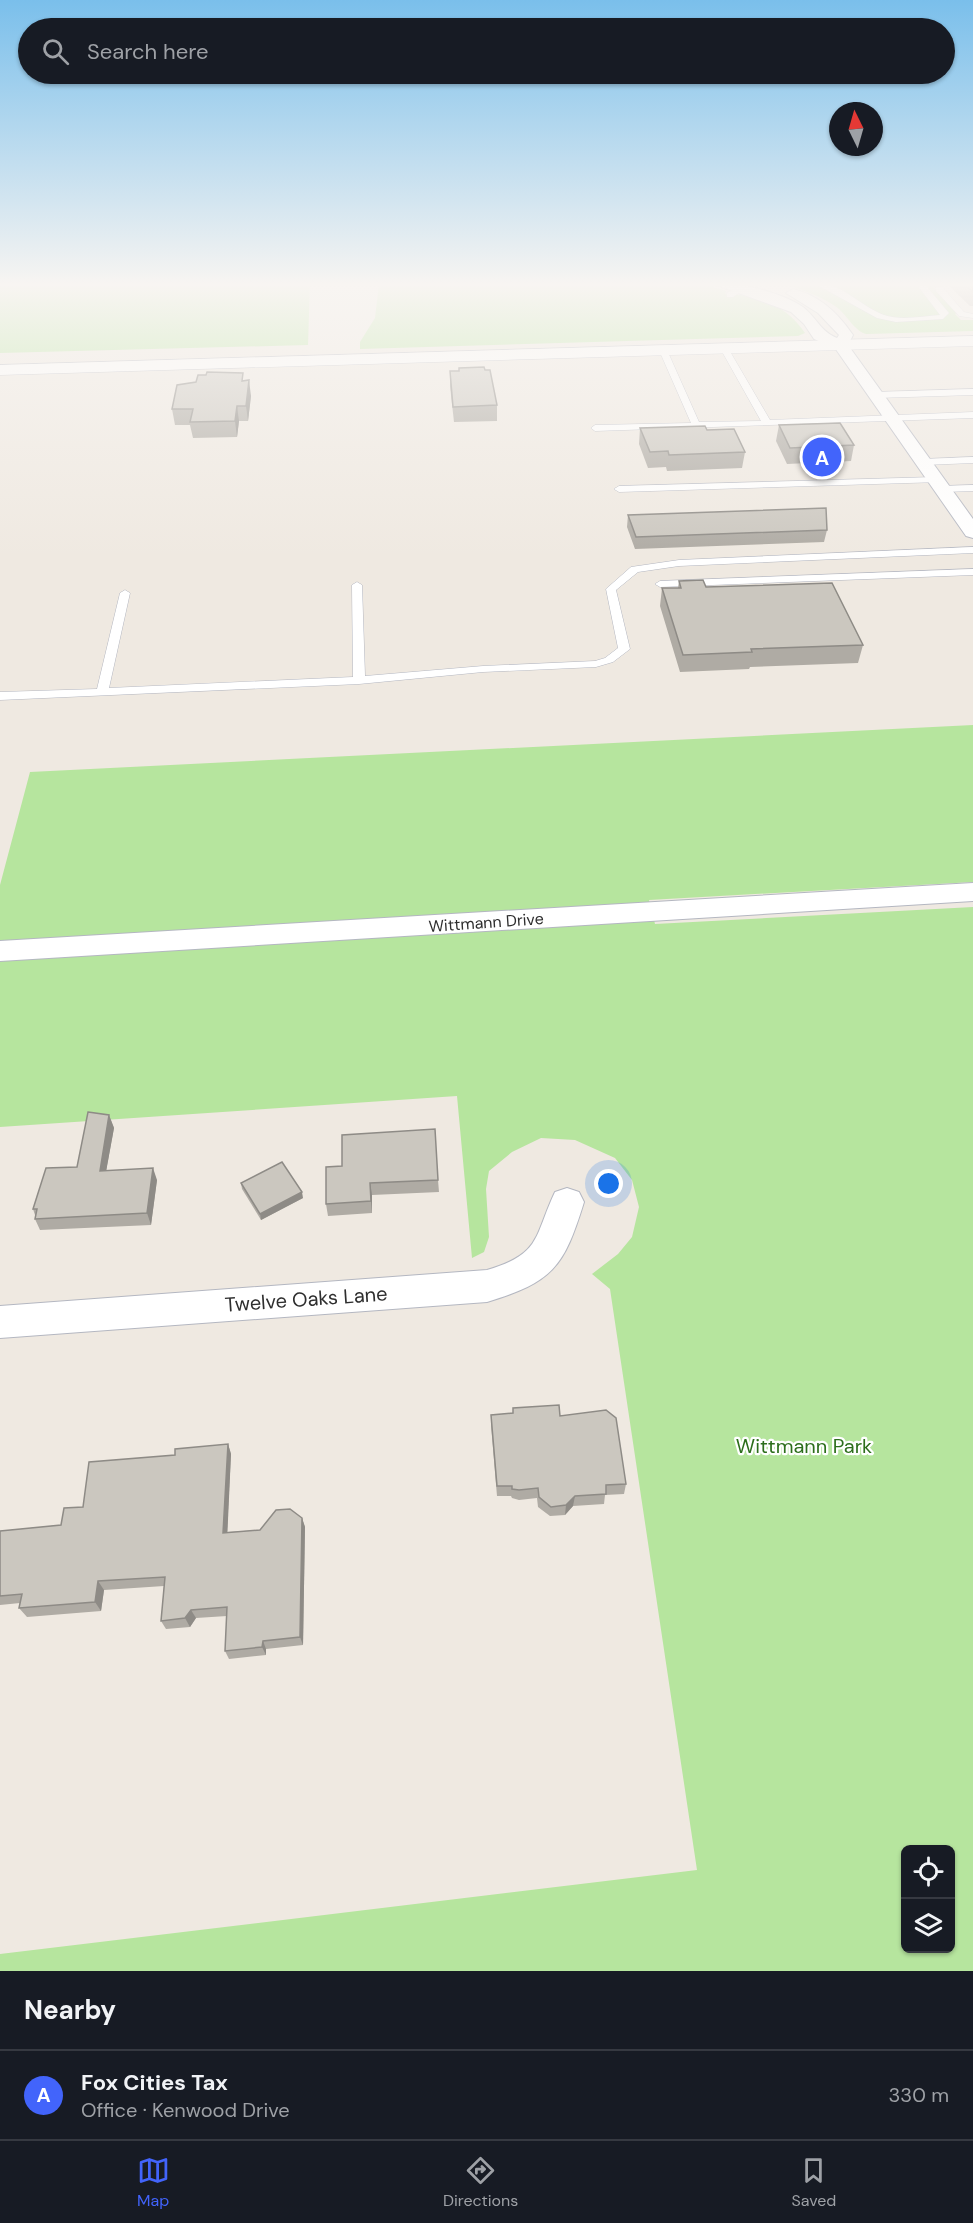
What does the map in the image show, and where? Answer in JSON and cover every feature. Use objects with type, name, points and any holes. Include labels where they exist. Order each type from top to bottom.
[{"type":"street","points":[[861,374],[973,532]]},
{"type":"street","name":"Wittmann Drive","points":[[0,951],[973,892]]},
{"type":"street","name":"Twelve Oaks Lane","points":[[0,1322],[487,1286],[518,1278],[540,1263],[555,1241],[567,1202]]},
{"type":"lane","points":[[674,374],[696,425]]},
{"type":"lane","points":[[739,374],[767,423]]},
{"type":"lane","points":[[876,395],[973,392]]},
{"type":"lane","points":[[595,428],[973,415]]},
{"type":"lane","points":[[924,462],[973,460]]},
{"type":"lane","points":[[619,489],[940,484],[973,488]]},
{"type":"lane","points":[[0,696],[359,681],[483,669],[596,663],[609,660],[624,649],[611,589],[635,569],[651,565],[973,550]]},
{"type":"lane","points":[[660,584],[973,572]]},
{"type":"lane","points":[[357,585],[359,681]]},
{"type":"lane","points":[[102,692],[125,593]]},
{"type":"green space","name":"Wittmann Park","points":[[973,725],[973,882],[649,900],[655,924],[973,907],[973,1971],[0,1971],[0,1954],[697,1870],[610,1289],[592,1274],[618,1254],[632,1237],[639,1207],[632,1180],[615,1158],[575,1140],[541,1138],[512,1152],[489,1171],[486,1189],[489,1237],[484,1252],[472,1258],[457,1096],[0,1127],[0,885],[30,772]]},
{"type":"building","points":[[243,374],[242,381],[249,380],[246,406],[237,406],[235,421],[190,422],[193,409],[172,409],[177,385],[196,382],[198,375]]},
{"type":"building","points":[[450,374],[491,374],[497,405],[453,407]]},
{"type":"building","points":[[840,423],[854,445],[790,448],[779,425]]},
{"type":"building","points":[[705,426],[707,430],[734,429],[745,452],[669,455],[668,451],[650,452],[640,428]]},
{"type":"building","points":[[826,508],[827,530],[636,537],[628,515]]},
{"type":"building","points":[[703,580],[706,587],[832,583],[863,645],[751,649],[752,652],[683,655],[662,588],[681,588],[679,581]]},
{"type":"building","points":[[88,1112],[109,1115],[100,1171],[153,1168],[147,1213],[35,1219],[37,1209],[33,1209],[46,1168],[77,1167]]},
{"type":"building","points":[[435,1129],[438,1180],[370,1183],[371,1201],[326,1204],[326,1167],[342,1166],[342,1135]]},
{"type":"building","points":[[282,1162],[302,1192],[260,1214],[241,1183]]},
{"type":"building","points":[[559,1405],[560,1416],[606,1410],[616,1418],[626,1484],[606,1485],[606,1494],[575,1496],[566,1505],[551,1507],[539,1497],[538,1488],[519,1490],[512,1489],[512,1486],[497,1486],[491,1415],[513,1413],[513,1408]]},
{"type":"building","points":[[228,1444],[223,1533],[260,1530],[276,1510],[290,1509],[302,1518],[300,1637],[263,1641],[262,1647],[225,1651],[227,1607],[191,1610],[185,1618],[161,1621],[165,1577],[98,1581],[95,1602],[19,1608],[22,1594],[0,1596],[0,1531],[61,1525],[64,1508],[83,1507],[89,1462],[175,1455],[175,1449]]},
{"type":"place","name":"Fox Cities Tax","points":[[822,457]]}]
